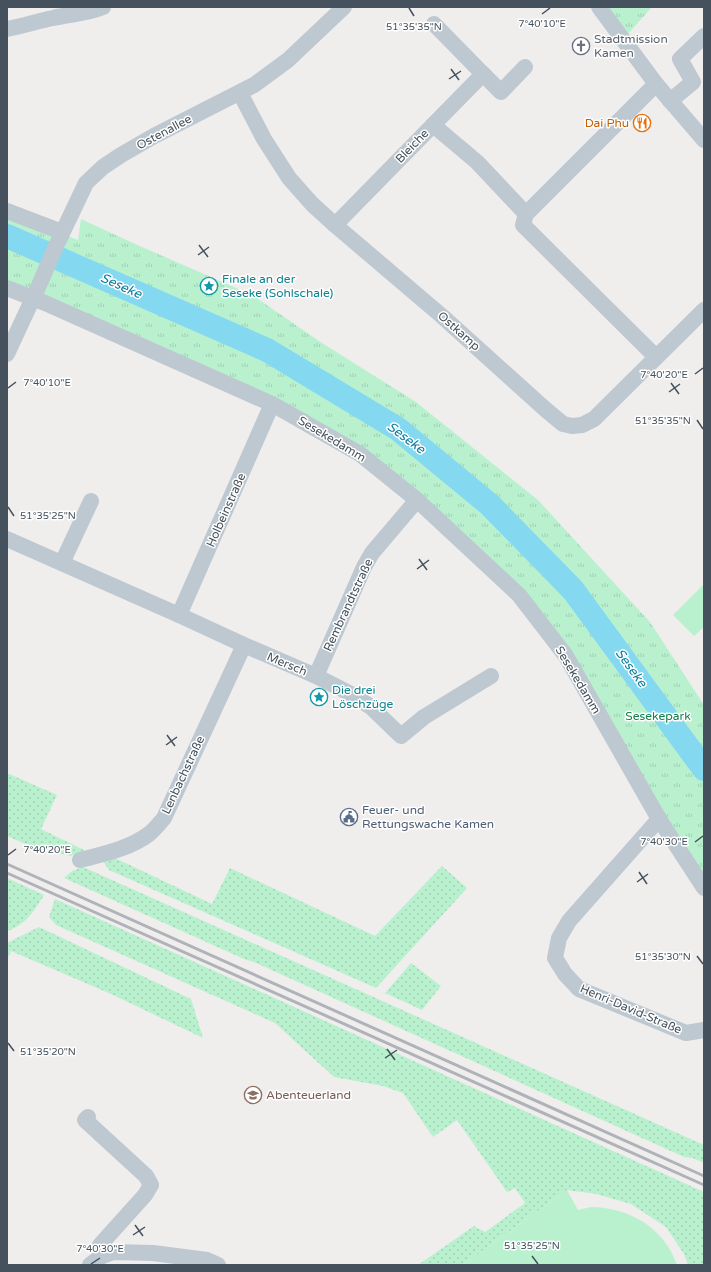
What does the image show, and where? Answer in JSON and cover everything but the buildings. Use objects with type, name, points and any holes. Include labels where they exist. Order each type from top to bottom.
[{"type":"street","points":[[7,29],[49,12],[75,15],[103,7]]},
{"type":"street","name":"Ostenallee","points":[[7,354],[86,183],[103,167],[121,155],[154,136],[254,85],[288,60],[344,7]]},
{"type":"street","points":[[599,7],[656,84],[704,140]]},
{"type":"street","points":[[434,24],[501,92],[525,67]]},
{"type":"street","points":[[670,101],[693,82],[680,59],[704,36]]},
{"type":"street","points":[[433,125],[483,74]]},
{"type":"street","points":[[656,84],[526,214],[523,225],[656,358]]},
{"type":"street","name":"Ostkamp","points":[[240,93],[264,139],[289,178],[312,204],[443,317],[563,424],[572,426],[582,425],[594,419],[704,310]]},
{"type":"street","name":"Bleiche","points":[[335,225],[433,125],[477,162],[526,214]]},
{"type":"street","points":[[7,211],[60,238]]},
{"type":"street","name":"Sesekedamm","points":[[7,288],[33,298],[272,404],[360,454],[417,500],[519,595],[566,656],[659,819]]},
{"type":"street","name":"Holbeinstraße","points":[[179,615],[272,404]]},
{"type":"street","points":[[62,563],[91,500]]},
{"type":"street","name":"Rembrandtstraße","points":[[316,676],[364,567],[372,553],[417,500]]},
{"type":"street","name":"Mersch","points":[[7,539],[316,676],[353,695],[371,707],[401,736],[424,717],[491,676]]},
{"type":"street","name":"Lenbachstraße","points":[[80,860],[130,845],[148,834],[164,818],[244,645]]},
{"type":"street","points":[[659,819],[704,888]]},
{"type":"street","name":"Henri-David-Straße","points":[[659,819],[569,921],[559,938],[555,958],[565,974],[579,988],[686,1033],[704,1030]]},
{"type":"street","points":[[88,1117],[85,1120],[146,1176],[151,1185],[145,1195],[100,1245],[96,1260]]},
{"type":"street","points":[[96,1260],[114,1252],[153,1253],[207,1260],[218,1265]]},
{"type":"green space","points":[[609,7],[652,7],[628,34]]},
{"type":"green space","name":"Sesekepark","points":[[7,212],[78,240],[81,219],[252,295],[322,343],[416,402],[538,500],[650,622],[704,705],[704,878],[535,609],[363,454],[7,286]]},
{"type":"green space","points":[[704,584],[704,627],[694,636],[673,615]]},
{"type":"green space","points":[[7,773],[57,795],[41,829],[86,851],[70,856],[23,843],[7,836]]},
{"type":"green space","points":[[115,858],[212,904],[230,868],[375,936],[442,866],[467,888],[376,988],[109,870],[103,861]]},
{"type":"green space","points":[[83,867],[704,1145],[704,1163],[693,1158],[684,1157],[254,962],[244,959],[64,878],[72,871]]},
{"type":"green space","points":[[7,878],[44,895],[25,921],[7,931]]},
{"type":"green space","points":[[55,899],[704,1192],[704,1265],[688,1265],[684,1254],[666,1227],[631,1204],[596,1194],[567,1190],[463,1265],[418,1265],[474,1226],[485,1232],[525,1203],[515,1188],[507,1192],[457,1120],[433,1137],[403,1093],[383,1086],[334,1077],[275,1023],[56,925],[49,917]]},
{"type":"green space","points":[[39,927],[191,999],[203,1038],[111,994],[11,951],[7,960],[7,943]]},
{"type":"green space","points":[[411,963],[441,986],[422,1010],[385,993]]},
{"type":"green space","points":[[567,1190],[578,1210],[593,1207],[616,1210],[637,1218],[646,1224],[662,1239],[670,1250],[677,1265],[463,1265]]},
{"type":"waterway","name":"Seseke","points":[[7,236],[267,350],[398,429],[490,505],[573,590],[704,769]]},
{"type":"railway","points":[[7,864],[704,1176]]},
{"type":"railway","points":[[7,873],[704,1185]]},
{"type":"place","name":"Stadtmission Kamen","points":[[581,46]]},
{"type":"place","name":"Dai Phu","points":[[642,123]]},
{"type":"place","name":"Finale an der Seseke (Sohlschale)","points":[[209,286]]},
{"type":"place","name":"Die drei Löschzüge","points":[[319,697]]},
{"type":"place","name":"Feuer- und Rettungswache Kamen","points":[[349,817]]},
{"type":"place","name":"Abenteuerland","points":[[253,1095]]}]
